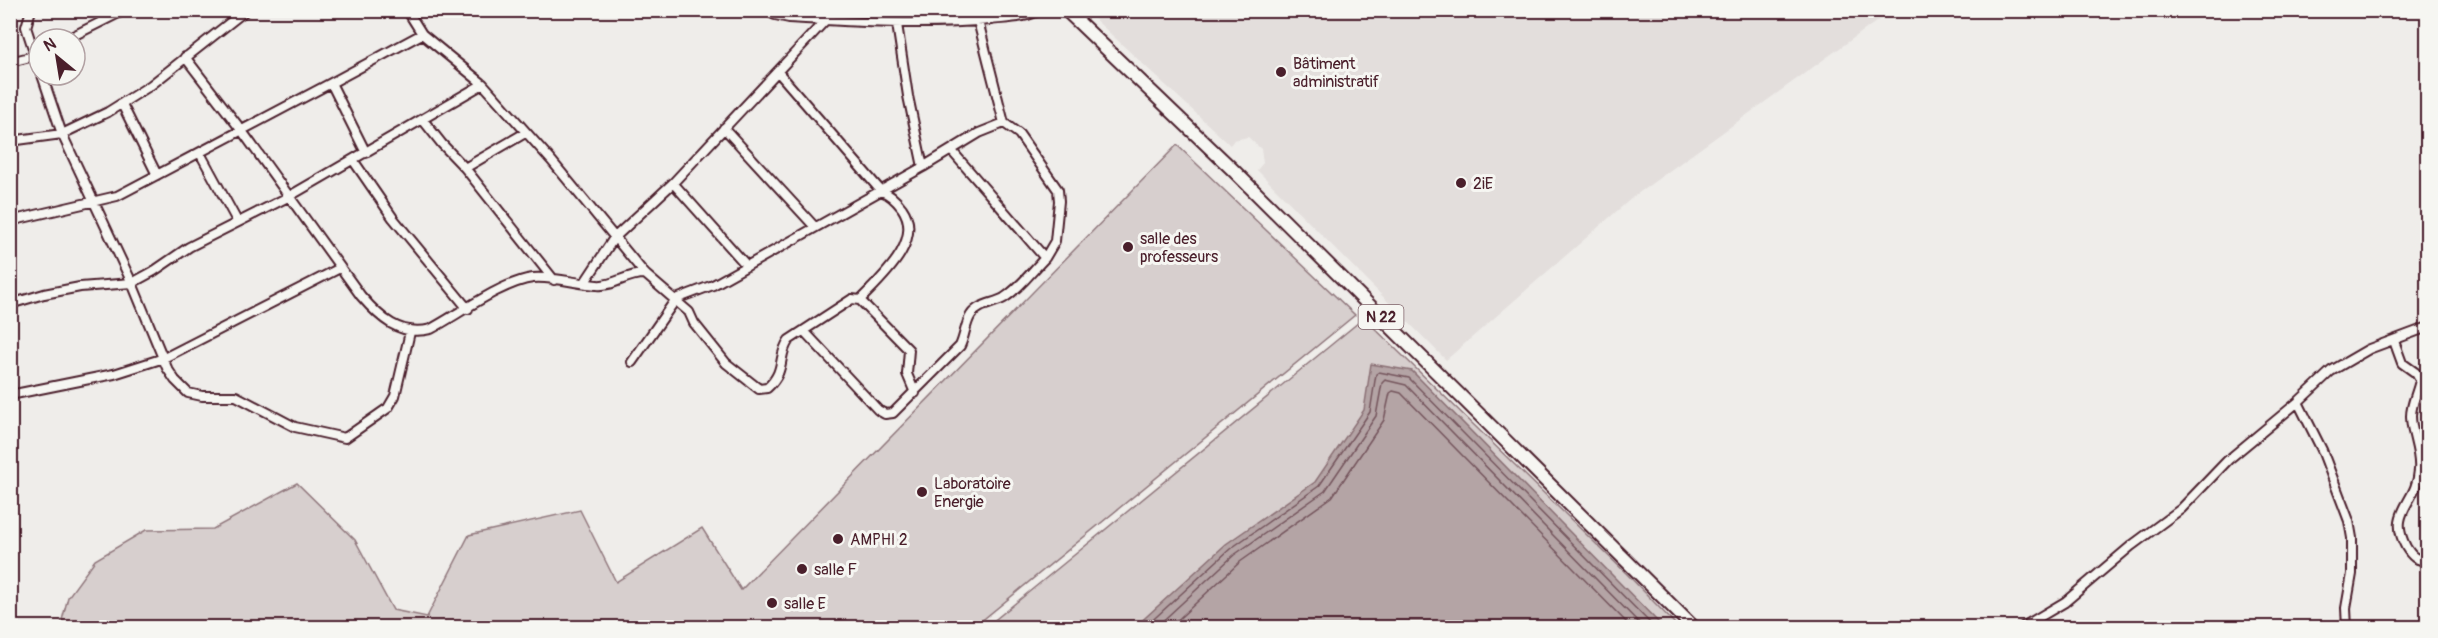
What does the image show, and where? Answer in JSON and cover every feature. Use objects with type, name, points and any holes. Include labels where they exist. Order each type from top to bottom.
[{"type":"main road","name":"N 22","points":[[1066,10],[1231,168],[1694,627]]},
{"type":"street","points":[[27,30],[31,10]]},
{"type":"street","points":[[87,29],[125,10]]},
{"type":"street","points":[[407,10],[422,34],[483,84],[525,133],[552,160],[645,274],[689,312],[694,323],[726,363],[759,389],[767,388],[773,382],[782,366],[786,343],[852,299],[866,304],[909,350],[907,374],[915,393]]},
{"type":"street","points":[[766,10],[789,18],[897,24],[978,21],[1014,17],[1040,10]]},
{"type":"street","points":[[585,282],[614,238],[673,183],[835,10]]},
{"type":"street","points":[[10,141],[62,134],[122,104],[151,85],[239,12]]},
{"type":"street","points":[[804,331],[878,410],[885,414],[893,413],[960,346],[966,336],[967,324],[972,315],[980,307],[1003,298],[1014,290],[1045,258],[1055,241],[1058,190],[1019,134],[1004,123],[978,21]]},
{"type":"street","points":[[897,24],[908,96],[923,166]]},
{"type":"street","points":[[10,221],[117,196],[422,34]]},
{"type":"street","points":[[184,57],[242,131],[340,268],[374,311],[400,329],[410,332],[431,329],[514,284],[532,278],[604,285],[635,273],[645,274]]},
{"type":"street","points":[[10,62],[27,58]]},
{"type":"street","points":[[778,72],[880,190],[888,193],[905,213],[908,224],[904,247],[860,300]]},
{"type":"street","points":[[331,83],[366,153]]},
{"type":"street","points":[[10,304],[80,287],[132,283],[154,272],[189,247],[288,197],[483,84]]},
{"type":"street","points":[[46,87],[62,134],[132,283],[150,331],[175,380],[188,393],[202,396],[236,396],[295,427],[345,438],[388,408],[395,396],[410,332]]},
{"type":"street","points":[[122,104],[157,175]]},
{"type":"street","points":[[423,120],[465,168],[554,280]]},
{"type":"street","points":[[632,362],[676,299],[713,285],[979,133],[1004,123]]},
{"type":"street","points":[[724,128],[814,226]]},
{"type":"street","points":[[465,168],[525,133]]},
{"type":"street","points":[[951,150],[1045,258]]},
{"type":"street","points":[[200,153],[237,221]]},
{"type":"street","points":[[353,160],[393,218],[468,309]]},
{"type":"street","points":[[673,183],[747,266]]},
{"type":"street","points":[[10,395],[114,374],[164,358],[340,268]]},
{"type":"street","points":[[2021,627],[2065,602],[2131,546],[2181,509],[2228,460],[2314,386],[2351,359],[2427,327]]},
{"type":"street","points":[[2394,341],[2402,363],[2416,373],[2420,380],[2411,418],[2420,470],[2410,501],[2400,516],[2399,528],[2415,559],[2427,561]]},
{"type":"street","points":[[2298,402],[2322,450],[2349,521],[2352,538],[2352,574],[2346,608],[2347,627]]},
{"type":"shaded area","name":"2iE","points":[[1086,11],[1891,11],[1633,197],[1446,360],[1257,170],[1263,163],[1261,149],[1248,137],[1234,140],[1230,145]]},
{"type":"shaded area","points":[[1177,145],[1355,315],[974,627],[60,628],[68,597],[95,560],[146,530],[213,529],[297,483],[355,540],[393,610],[427,617],[469,535],[580,510],[616,582],[702,528],[741,590]]},
{"type":"shaded area","points":[[1364,318],[1627,574],[1678,627],[985,628]]},
{"type":"water","points":[[1371,364],[1412,371],[1663,627],[1135,627],[1226,544],[1315,482],[1364,410]]},
{"type":"place","name":"Bâtiment administratif","points":[[1281,72]]},
{"type":"place","name":"2iE","points":[[1461,183]]},
{"type":"place","name":"salle des professeurs","points":[[1128,247]]},
{"type":"place","name":"Laboratoire Energie","points":[[922,492]]},
{"type":"place","name":"AMPHI 2","points":[[838,539]]},
{"type":"place","name":"salle F","points":[[802,569]]},
{"type":"place","name":"salle E","points":[[772,603]]}]
